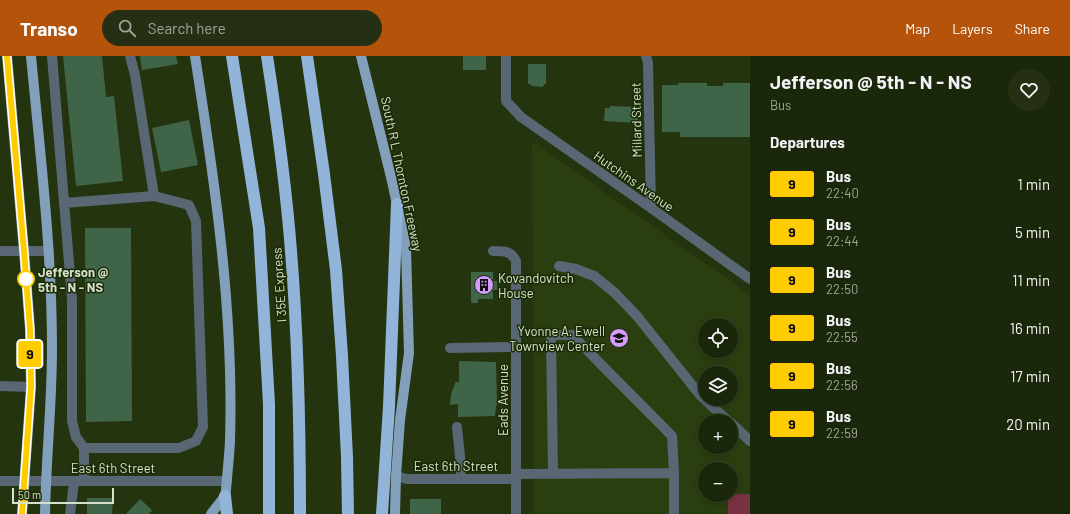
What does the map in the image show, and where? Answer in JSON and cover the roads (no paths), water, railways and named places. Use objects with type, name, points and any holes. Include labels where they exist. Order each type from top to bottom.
[{"type":"highway","points":[[232,56],[259,228],[269,404],[269,514]]},
{"type":"highway","name":"I 35E Express","points":[[267,56],[279,136],[291,251],[297,363],[300,514]]},
{"type":"highway","points":[[307,56],[336,270],[346,441],[348,514]]},
{"type":"highway","points":[[382,514],[389,407],[397,204]]},
{"type":"highway","points":[[225,496],[225,514]]},
{"type":"main road","points":[[7,56],[30,329],[31,386],[22,514]]},
{"type":"main road","points":[[31,56],[49,250],[52,348],[51,402],[45,514]]},
{"type":"main road","points":[[195,56],[216,198],[224,277],[230,383],[230,441],[225,496],[211,514]]},
{"type":"main road","name":"South R L Thornton Freeway","points":[[361,56],[397,204],[406,248],[409,353],[400,420],[395,514]]},
{"type":"street","points":[[52,56],[72,299],[72,421],[76,436],[84,448],[79,481],[70,514]]},
{"type":"street","points":[[130,56],[135,75],[154,196]]},
{"type":"street","name":"Hutchins Avenue","points":[[506,56],[506,101],[521,118],[750,279]]},
{"type":"street","name":"Millard Street","points":[[646,56],[648,63],[651,208]]},
{"type":"street","points":[[64,203],[154,196],[189,205],[196,221],[203,427],[196,441],[179,448],[84,448]]},
{"type":"street","points":[[0,251],[49,250]]},
{"type":"street","name":"Eads Avenue","points":[[493,251],[505,251],[513,255],[516,261],[516,514]]},
{"type":"street","points":[[559,266],[576,269],[594,276],[615,293],[637,316],[700,395],[720,414]]},
{"type":"street","points":[[553,474],[551,335],[572,335],[672,436],[674,514]]},
{"type":"street","points":[[450,348],[516,347]]},
{"type":"street","points":[[0,386],[31,386]]},
{"type":"street","points":[[457,427],[461,480]]},
{"type":"street","points":[[738,430],[750,441]]},
{"type":"street","name":"East 6th Street","points":[[396,476],[407,480],[461,480],[553,474],[674,473]]},
{"type":"street","name":"East 6th Street","points":[[0,481],[227,481]]},
{"type":"place","name":"Jefferson @ 5th - N - NS","points":[[26,279]]},
{"type":"place","name":"Kovandovitch House","points":[[484,285]]},
{"type":"place","name":"Yvonne A. Ewell Townview Center","points":[[619,338]]}]
